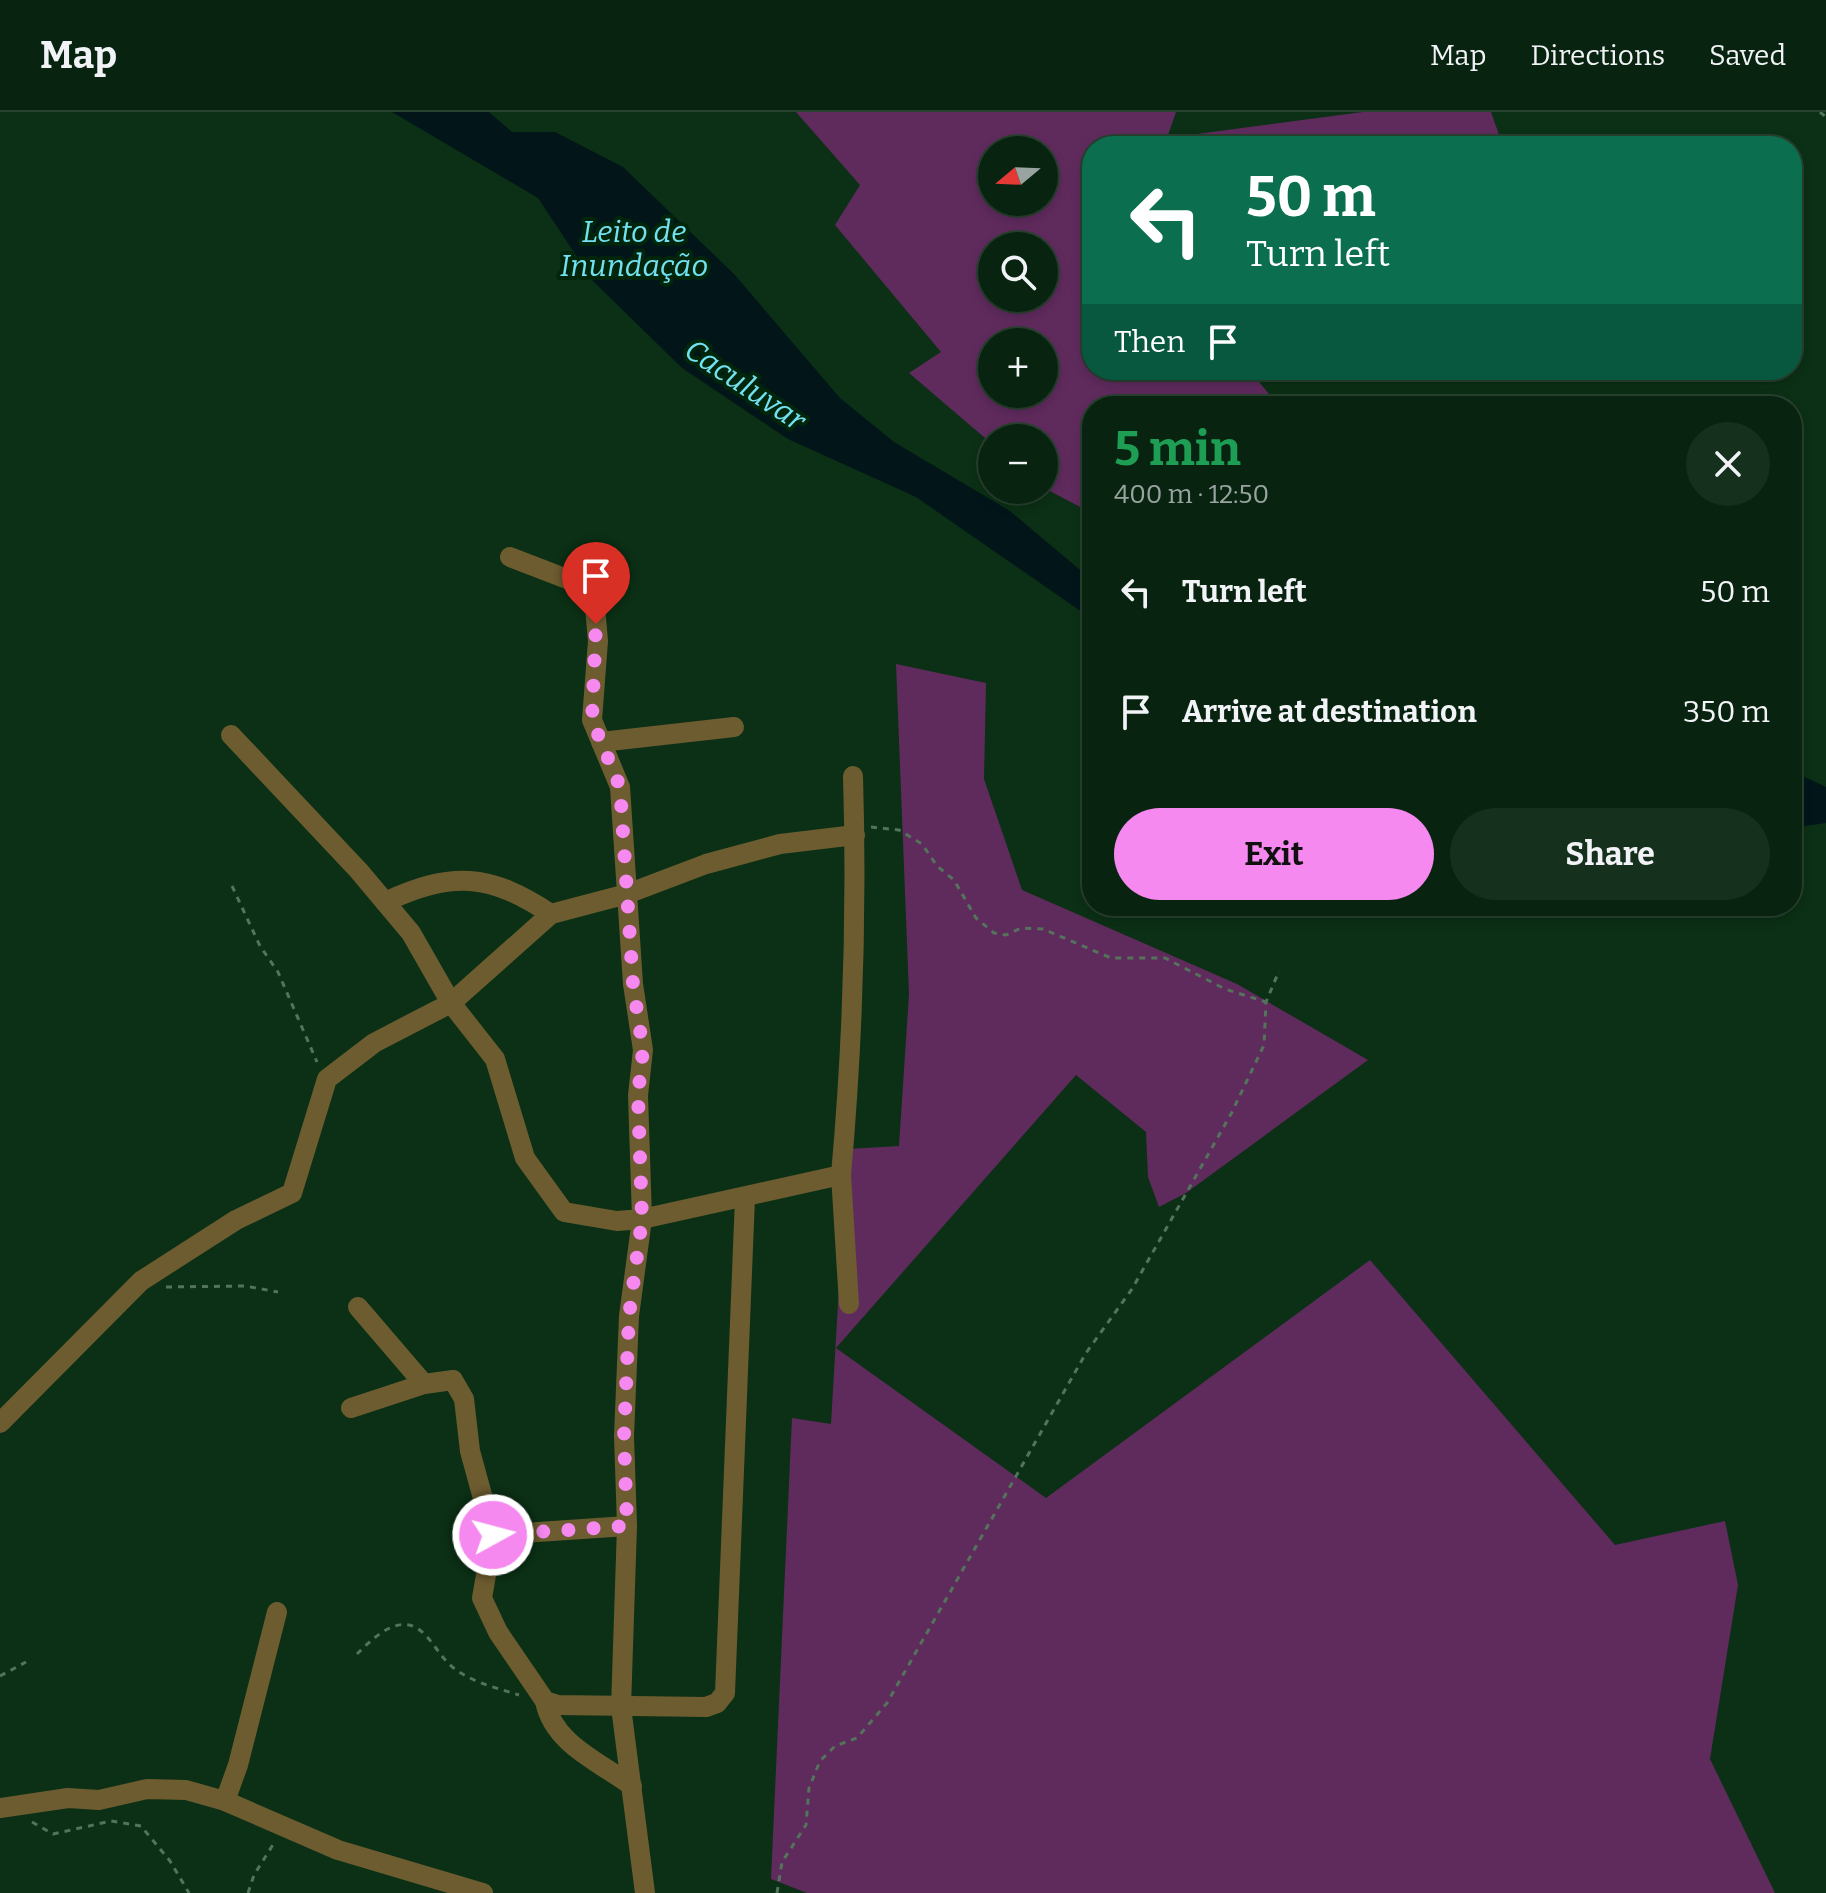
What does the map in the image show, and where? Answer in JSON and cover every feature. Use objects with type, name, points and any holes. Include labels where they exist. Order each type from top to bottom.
[{"type":"street","points":[[510,557],[580,584],[595,607],[598,641],[592,720],[620,787],[626,831],[627,894],[643,1050],[638,1095],[642,1219],[629,1316],[624,1436],[627,1526],[621,1707],[645,1893]]},
{"type":"street","points":[[601,742],[734,727]]},
{"type":"street","points":[[231,735],[411,933],[451,1003],[495,1059],[525,1158],[564,1212],[617,1221],[642,1219],[841,1175]]},
{"type":"street","points":[[849,1304],[841,1175],[853,1006],[853,776]]},
{"type":"street","points":[[0,1423],[141,1281],[236,1220],[292,1193],[327,1079],[374,1043],[451,1003],[551,914],[627,894],[706,864],[765,848],[854,832]]},
{"type":"street","points":[[385,902],[412,890],[454,878],[486,882],[519,893],[551,914]]},
{"type":"street","points":[[545,1701],[621,1707],[706,1707],[717,1703],[725,1693],[745,1198]]},
{"type":"street","points":[[358,1307],[424,1384]]},
{"type":"street","points":[[351,1408],[424,1384],[453,1380],[461,1389],[470,1451],[493,1535],[482,1598],[498,1632],[545,1701],[548,1715],[574,1748],[594,1757],[632,1786]]},
{"type":"street","points":[[493,1535],[627,1526]]},
{"type":"street","points":[[225,1801],[238,1765],[277,1612]]},
{"type":"street","points":[[9,1806],[68,1798],[99,1800],[147,1789],[186,1790],[225,1801],[338,1850],[483,1893]]},
{"type":"path","points":[[1820,112],[1826,117]]},
{"type":"path","points":[[854,832],[876,826],[899,830],[922,844],[937,866],[954,880],[976,918],[994,933],[1006,935],[1021,928],[1043,929],[1111,958],[1165,958],[1225,989],[1266,1002]]},
{"type":"path","points":[[232,886],[260,946],[278,972],[299,1027],[327,1079]]},
{"type":"path","points":[[777,1893],[782,1862],[806,1825],[809,1788],[820,1761],[835,1746],[857,1738],[887,1703],[1086,1353],[1132,1289],[1231,1114],[1264,1045],[1266,1002],[1279,971]]},
{"type":"path","points":[[141,1281],[170,1288],[245,1286],[278,1292]]},
{"type":"path","points":[[357,1654],[375,1636],[398,1625],[419,1629],[453,1668],[479,1683],[545,1701]]},
{"type":"path","points":[[0,1676],[26,1662]]},
{"type":"path","points":[[9,1806],[35,1826],[53,1834],[111,1821],[141,1826],[170,1861],[189,1893]]},
{"type":"path","points":[[248,1893],[254,1875],[284,1826]]},
{"type":"shaded area","points":[[796,112],[1176,112],[1168,136],[1082,136],[1082,380],[1257,380],[1271,396],[1082,396],[1082,508],[1058,495],[1058,424],[978,424],[978,432],[909,373],[941,352],[835,225],[860,185]]},
{"type":"shaded area","points":[[1363,112],[1491,112],[1499,136],[1182,136]]},
{"type":"shaded area","points":[[896,664],[986,683],[984,779],[1022,890],[1237,984],[1368,1060],[1186,1193],[1159,1207],[1148,1177],[1146,1132],[1076,1075],[836,1348],[1046,1498],[1370,1260],[1615,1545],[1725,1521],[1738,1585],[1710,1759],[1775,1893],[807,1893],[771,1879],[792,1418],[831,1424],[847,1149],[899,1146],[909,994]]},
{"type":"water","name":"Leito de Inundação","points":[[392,112],[489,112],[512,132],[555,132],[623,167],[735,275],[840,398],[894,442],[978,492],[978,504],[998,504],[1010,511],[1082,572],[1082,612],[916,497],[788,439],[682,368],[593,281],[538,198]]},
{"type":"water","points":[[1802,776],[1826,787],[1826,823],[1802,827]]},
{"type":"route","points":[[493,1535],[542,1529],[627,1526],[624,1436],[629,1316],[642,1219],[638,1095],[643,1050],[633,984],[626,831],[620,787],[592,720],[598,641],[596,624]]},
{"type":"water label","name":"Caculuvar","points":[[745,385]]}]
